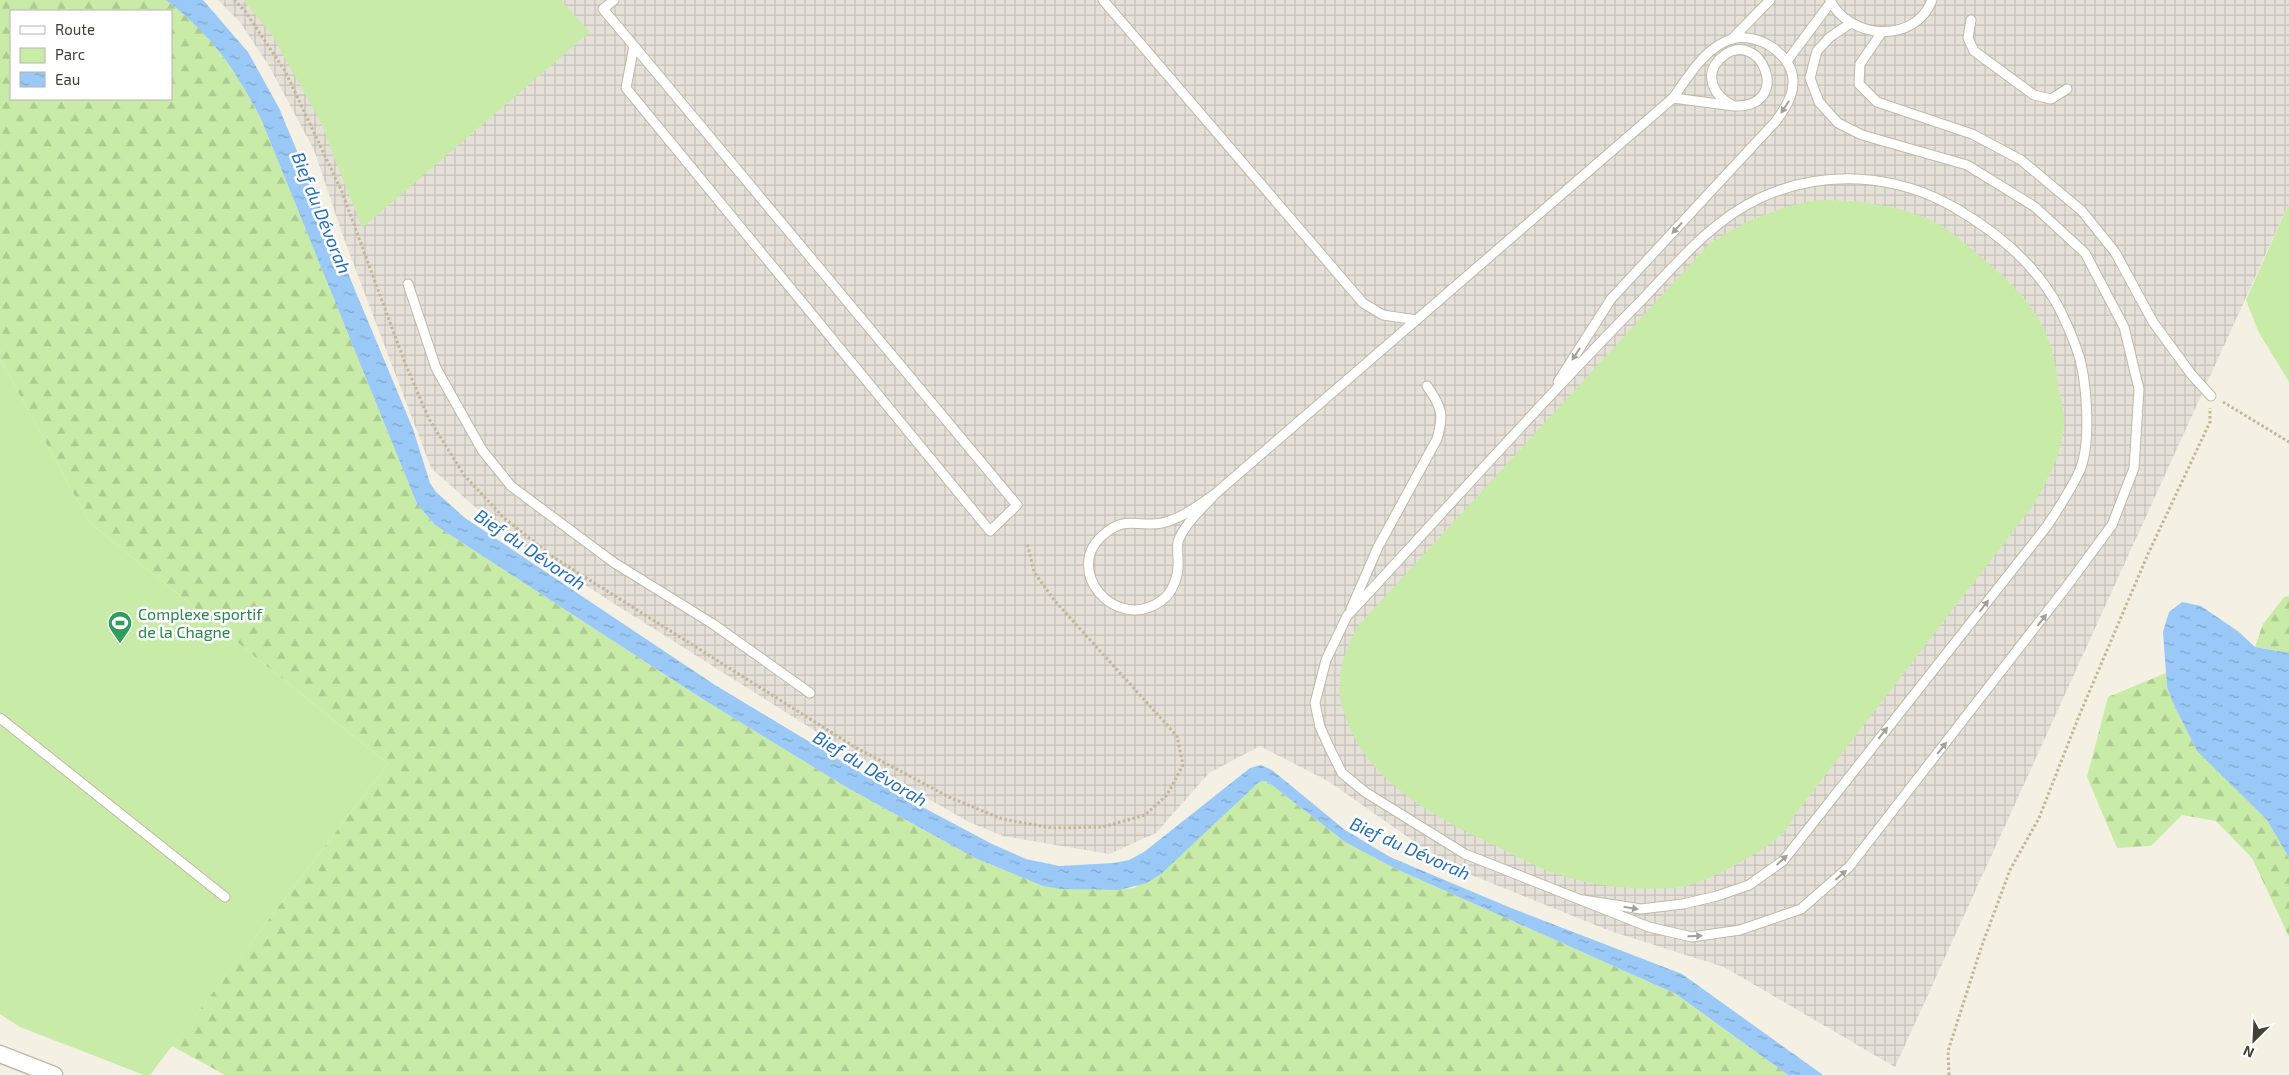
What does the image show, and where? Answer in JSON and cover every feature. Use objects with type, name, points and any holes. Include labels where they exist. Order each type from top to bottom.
[{"type":"street","points":[[0,1054],[54,1075]]},
{"type":"lane","points":[[614,0],[603,10],[634,46],[1017,505],[990,531],[626,88],[634,46]]},
{"type":"lane","points":[[1103,0],[1363,303],[1382,315],[1417,320]]},
{"type":"lane","points":[[1215,494],[1186,529],[1178,543],[1178,566],[1175,584],[1162,601],[1145,610],[1129,611],[1114,606],[1101,597],[1092,581],[1089,566],[1091,552],[1100,537],[1118,525],[1138,522],[1161,524],[1176,519],[1215,494],[1673,98],[1693,70],[1712,51],[1732,39],[1770,0]]},
{"type":"lane","points":[[1787,61],[1830,1],[1839,14],[1851,24],[1866,30],[1882,32],[1902,29],[1918,19],[1932,0]]},
{"type":"lane","points":[[1971,20],[1968,38],[1974,50],[2034,95],[2051,99],[2067,89]]},
{"type":"lane","points":[[1427,386],[1438,401],[1442,420],[1437,439],[1378,547],[1348,616],[1326,660],[1315,703],[1320,727],[1342,773],[1365,792],[1465,854],[1650,927],[1692,937],[1740,930],[1801,910],[1849,867],[2067,586],[2112,525],[2134,468],[2139,389],[2124,326],[2085,253],[2035,207],[1967,165],[1862,135],[1838,123],[1819,102],[1810,78],[1817,51],[1830,37],[1851,24]]},
{"type":"lane","points":[[1882,32],[1860,64],[1859,84],[1877,102],[1972,134],[2021,160],[2082,211],[2116,252],[2153,322],[2191,374],[2211,396]]},
{"type":"lane","points":[[1545,402],[1611,299],[1776,121],[1790,101],[1793,79],[1787,61],[1772,46],[1752,39],[1732,39]]},
{"type":"lane","points":[[1673,98],[1734,106],[1744,106],[1754,103],[1761,98],[1768,85],[1768,73],[1761,60],[1749,52],[1739,50],[1729,52],[1721,58],[1715,67],[1712,81],[1717,94],[1724,101],[1734,106]]},
{"type":"lane","points":[[1348,616],[1608,334],[1703,237],[1727,218],[1758,199],[1794,185],[1829,178],[1902,184],[1943,201],[1973,218],[2004,242],[2050,292],[2064,317],[2080,360],[2086,402],[2086,433],[2081,467],[2065,500],[2047,526],[1782,860],[1749,885],[1717,896],[1683,904],[1641,909],[1583,900]]},
{"type":"lane","points":[[408,284],[436,368],[482,450],[511,486],[613,562],[713,624],[810,692]]},
{"type":"lane","points":[[0,718],[225,897]]},
{"type":"path","points":[[234,0],[245,11],[285,71],[338,183],[405,363],[428,419],[464,475],[504,518],[553,557],[853,746],[949,797],[1002,819],[1052,828],[1103,827],[1145,815],[1167,795],[1183,765],[1177,736],[1054,600],[1034,572],[1027,542]]},
{"type":"path","points":[[1949,1075],[1948,1051],[1981,948],[2010,870],[2039,818],[2079,716],[2148,554],[2210,422],[2211,396],[2289,442]]},
{"type":"shaded area","points":[[218,0],[2289,0],[2289,203],[1895,1067],[1724,967],[1610,931],[1449,866],[1328,781],[1260,746],[1209,773],[1156,833],[1109,854],[1003,836],[969,822],[869,765],[509,537],[431,468],[343,236],[314,150],[269,66],[240,22]]},
{"type":"green space","points":[[0,0],[166,0],[196,24],[210,39],[238,78],[261,119],[417,504],[435,525],[701,698],[846,787],[975,858],[1043,886],[1099,890],[1134,888],[1257,784],[1262,781],[1268,782],[1345,842],[1394,868],[1676,994],[1788,1075],[225,1075],[172,1046],[388,764],[90,523],[0,359]]},
{"type":"green space","points":[[243,0],[561,0],[590,32],[362,228],[320,121],[272,35]]},
{"type":"green space","points":[[1817,200],[1860,202],[1888,206],[1929,219],[1959,238],[1997,270],[2027,302],[2043,326],[2052,351],[2064,421],[2058,455],[2035,503],[1796,813],[1786,830],[1765,847],[1720,873],[1682,887],[1648,889],[1580,881],[1535,865],[1430,811],[1389,782],[1372,764],[1358,744],[1347,721],[1341,704],[1339,688],[1341,670],[1346,653],[1357,627],[1710,243],[1748,221],[1785,207]]},
{"type":"green space","points":[[2289,203],[2289,382],[2258,331],[2246,300]]},
{"type":"green space","name":"Complexe sportif de la Chagne","points":[[0,359],[90,523],[388,764],[150,1075],[144,1075],[20,1027],[0,1014]]},
{"type":"green space","points":[[2289,596],[2289,653],[2255,647],[2263,624],[2284,597]]},
{"type":"green space","points":[[2166,673],[2167,687],[2173,703],[2197,751],[2267,820],[2289,858],[2289,937],[2252,858],[2216,821],[2182,815],[2151,846],[2117,848],[2087,777],[2108,697]]},
{"type":"water","name":"Bief du Dévorah","points":[[166,0],[203,0],[248,52],[279,108],[413,429],[430,483],[436,492],[465,518],[715,685],[883,786],[992,844],[1026,859],[1059,866],[1114,863],[1129,860],[1144,852],[1250,768],[1261,765],[1272,770],[1345,830],[1390,857],[1511,908],[1682,974],[1823,1075],[1788,1075],[1676,994],[1394,868],[1345,842],[1268,782],[1262,781],[1257,784],[1161,874],[1147,883],[1119,890],[1061,889],[1043,886],[975,858],[846,787],[701,698],[435,525],[417,504],[261,119],[242,84],[221,54],[196,26]]},
{"type":"water","points":[[2182,602],[2201,606],[2239,632],[2255,647],[2289,653],[2289,858],[2267,820],[2197,751],[2173,703],[2167,687],[2163,632],[2169,612]]},
{"type":"place","name":"Complexe sportif de la Chagne","points":[[120,644]]}]
